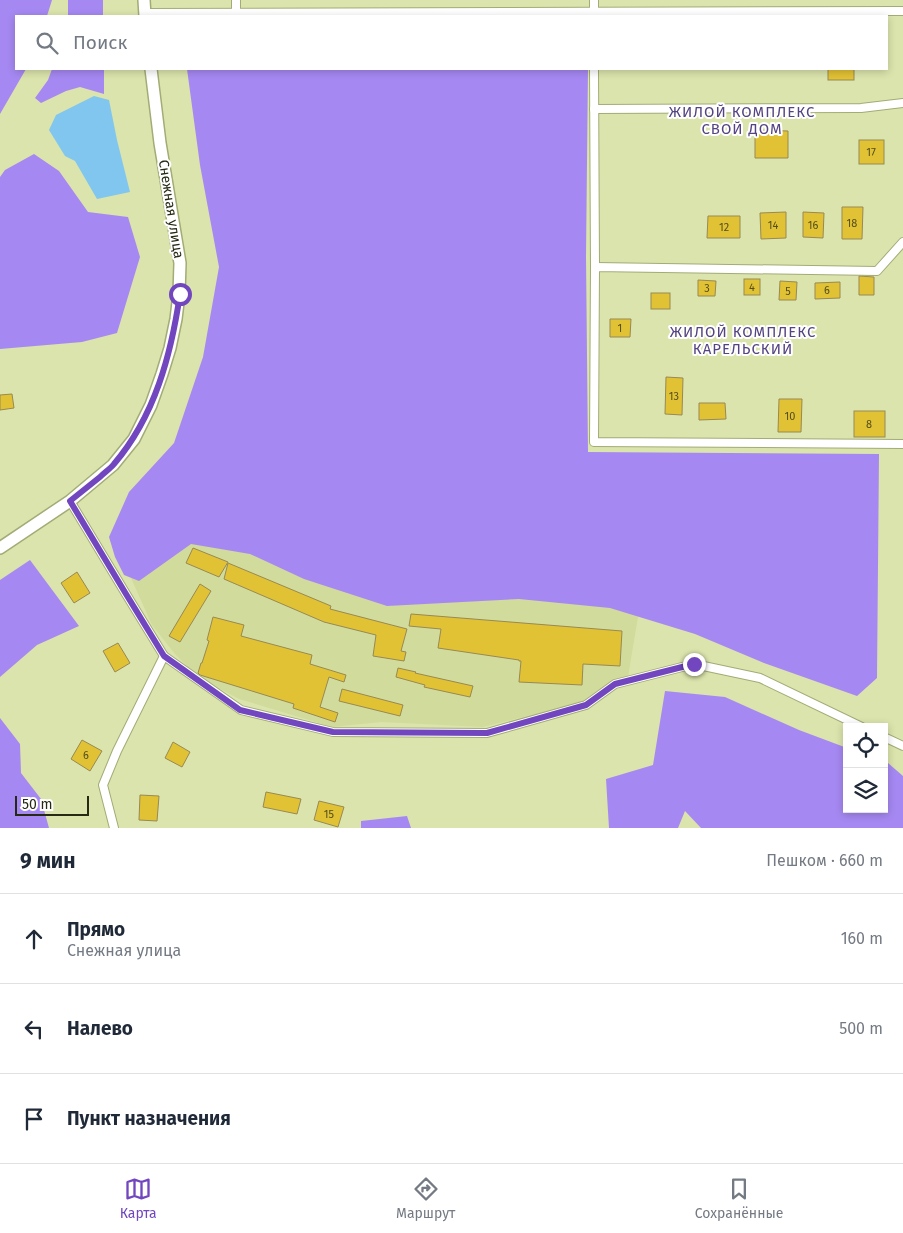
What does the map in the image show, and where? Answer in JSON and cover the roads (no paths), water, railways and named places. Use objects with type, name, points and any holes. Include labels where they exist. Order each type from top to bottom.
[{"type":"street","points":[[144,0],[145,15],[236,13],[594,14],[903,11]]},
{"type":"street","points":[[236,0],[236,13]]},
{"type":"street","points":[[594,0],[594,14]]},
{"type":"street","name":"Снежная улица","points":[[0,548],[70,501],[113,466],[134,438],[151,405],[162,374],[176,320],[180,294],[180,263],[160,143],[151,70]]},
{"type":"street","points":[[594,70],[594,442],[903,444]]},
{"type":"street","points":[[594,109],[861,108],[903,103]]},
{"type":"street","points":[[594,267],[877,271],[903,242]]},
{"type":"street","points":[[70,501],[164,656],[240,710],[333,732],[487,733],[586,705],[615,684],[694,664],[760,678],[854,723]]},
{"type":"street","points":[[114,828],[103,785],[117,751],[164,656]]},
{"type":"street","points":[[888,739],[903,746]]},
{"type":"water","points":[[94,96],[109,100],[130,192],[97,199],[75,161],[65,156],[49,130],[56,115]]},
{"type":"district","name":"ЖИЛОЙ КОМПЛЕКС СВОЙ ДОМ","points":[[742,120]]},
{"type":"district","name":"ЖИЛОЙ КОМПЛЕКС КАРЕЛЬСКИЙ","points":[[743,340]]}]
